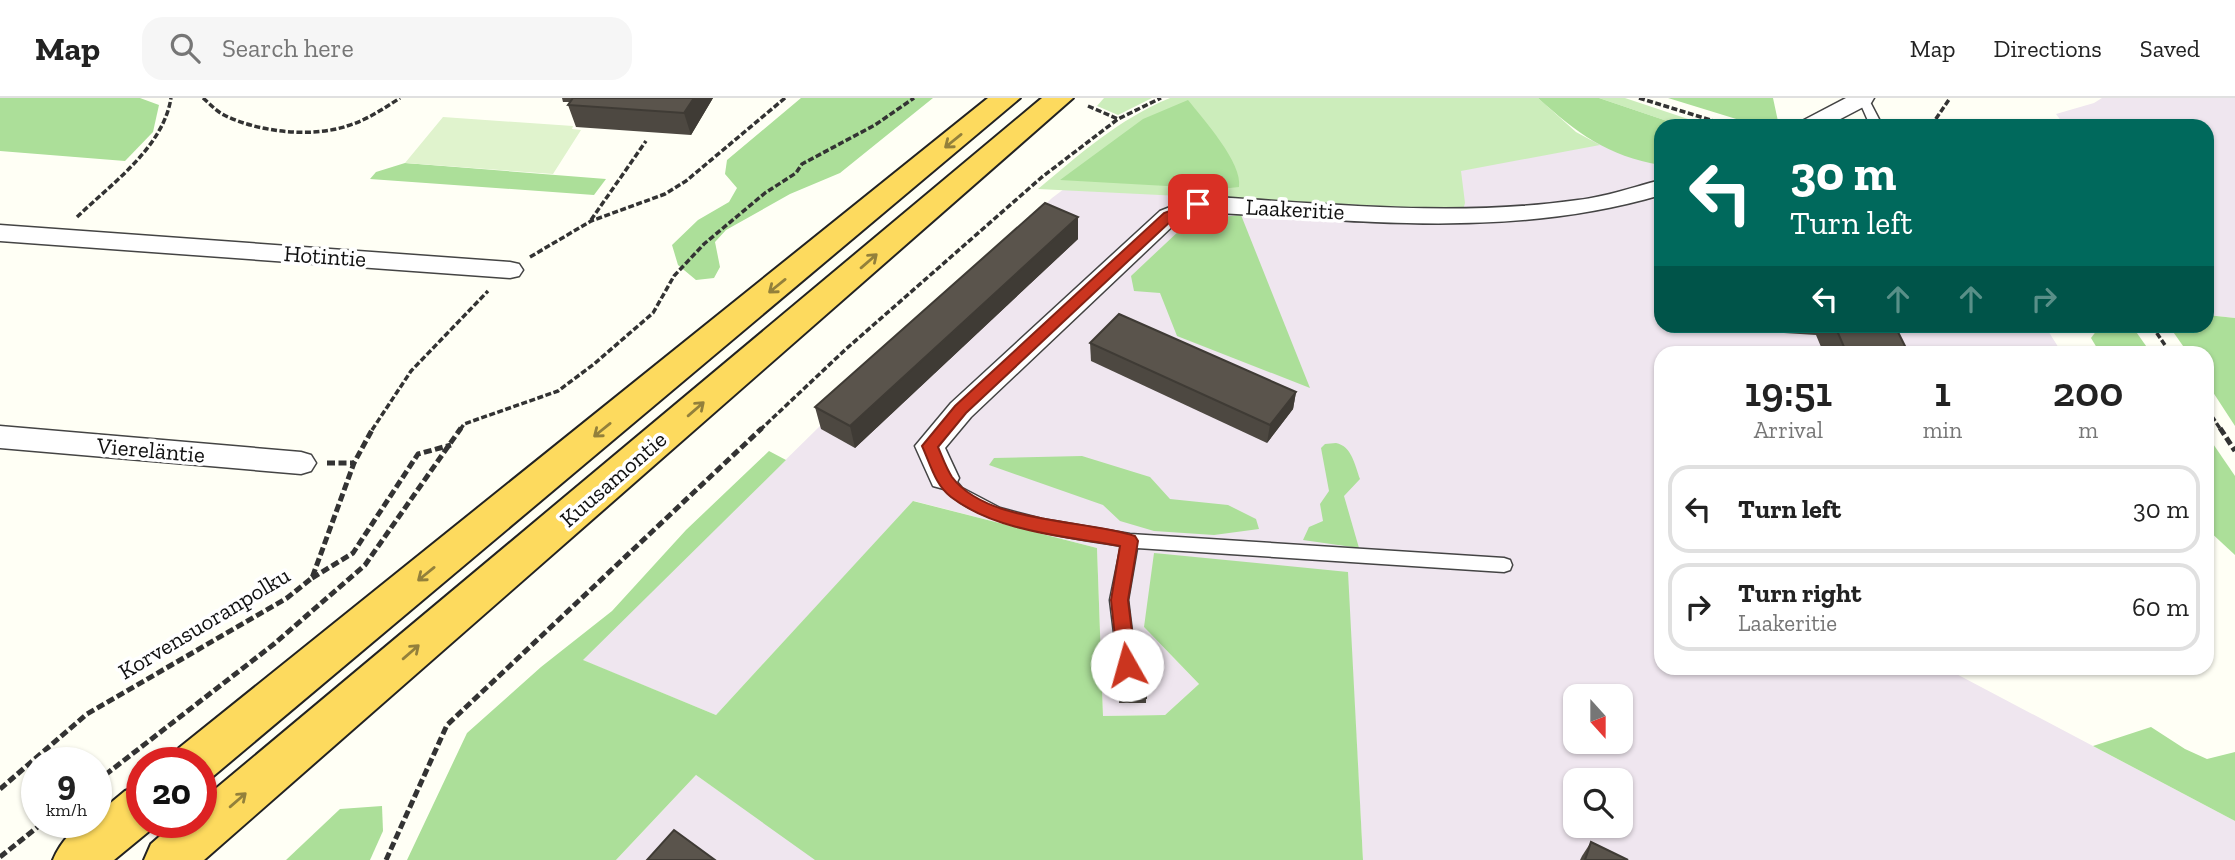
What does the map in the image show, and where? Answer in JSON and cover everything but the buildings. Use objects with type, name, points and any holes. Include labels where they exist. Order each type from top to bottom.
[{"type":"highway","name":"Kuusamontie","points":[[215,747],[1006,98]]},
{"type":"highway","name":"Kuusamontie","points":[[168,860],[1074,102]]},
{"type":"highway","points":[[77,860],[126,820]]},
{"type":"street","points":[[1824,119],[1863,99]]},
{"type":"street","name":"Laakeritie","points":[[944,478],[930,446],[961,410],[1169,216],[1198,204],[1448,217],[1517,215],[1580,208],[1654,189]]},
{"type":"street","name":"Hotintie","points":[[0,233],[510,270]]},
{"type":"street","name":"Viereläntie","points":[[0,437],[301,463]]},
{"type":"lane","points":[[1863,99],[1873,119]]},
{"type":"lane","points":[[944,478],[956,492],[996,513],[1042,525],[1130,541],[1504,565]]},
{"type":"lane","points":[[1127,665],[1119,600],[1130,541]]},
{"type":"path","points":[[56,237],[159,135],[171,110],[172,98]]},
{"type":"path","points":[[203,98],[223,114],[298,131],[341,129],[367,118],[400,98]]},
{"type":"path","points":[[510,270],[591,221],[665,194],[686,181],[785,98]]},
{"type":"path","points":[[112,770],[274,644],[365,565],[464,424],[558,391],[653,313],[674,276],[704,244],[754,202],[796,173],[802,164],[875,125],[914,98]]},
{"type":"path","points":[[386,860],[447,725],[846,349],[1042,177],[1118,119],[1161,98]]},
{"type":"path","points":[[1640,98],[1708,119]]},
{"type":"path","points":[[1936,119],[1951,98]]},
{"type":"path","points":[[1074,102],[1118,119]]},
{"type":"path","points":[[591,221],[646,142]]},
{"type":"path","name":"Korvensuoranpolku","points":[[0,789],[87,714],[287,598],[312,578],[354,463],[380,416],[411,371],[510,270]]},
{"type":"path","points":[[2214,420],[2235,451]]},
{"type":"path","points":[[312,578],[353,553],[418,454],[452,444]]},
{"type":"path","points":[[0,857],[24,838]]},
{"type":"shaded area","points":[[2102,98],[2235,98],[2235,318],[2214,316],[2214,119],[2060,119],[2056,114]]},
{"type":"shaded area","points":[[1654,127],[1654,333],[2049,333],[2058,346],[1654,346],[1654,675],[1958,675],[2235,821],[2235,860],[1363,860],[1347,572],[1144,627],[1199,684],[1165,715],[1103,716],[1097,548],[914,501],[716,715],[582,660],[1052,198],[1072,183],[1447,170]]},
{"type":"shaded area","points":[[696,775],[818,860],[616,860]]},
{"type":"green space","points":[[0,98],[140,98],[159,105],[153,132],[125,161],[0,151]]},
{"type":"green space","points":[[801,98],[933,98],[840,173],[790,194],[726,230],[715,242],[720,267],[714,278],[696,280],[678,265],[672,245],[698,220],[729,202],[737,188],[725,174],[727,160]]},
{"type":"green space","points":[[1104,98],[1152,98],[1118,115],[1097,106]]},
{"type":"green space","points":[[1170,98],[1538,98],[1576,132],[1600,145],[1461,171],[1465,203],[1463,210],[1038,189],[1117,127]]},
{"type":"green space","points":[[1538,98],[1599,98],[1661,119],[1654,119],[1654,164],[1609,149],[1566,122]]},
{"type":"green space","points":[[1599,98],[1625,98],[1688,119],[1661,119]]},
{"type":"green space","points":[[1668,98],[1773,98],[1778,119],[1736,119]]},
{"type":"green space","points":[[1188,100],[1229,154],[1239,177],[1239,187],[1220,189],[1060,180],[1143,119]]},
{"type":"green space","points":[[443,117],[573,126],[572,129],[581,130],[553,174],[405,163]]},
{"type":"green space","points":[[405,163],[606,179],[594,195],[370,179],[376,172]]},
{"type":"green space","points":[[1241,215],[1310,388],[1177,336],[1160,293],[1134,291],[1131,276],[1181,229],[1201,219]]},
{"type":"green space","points":[[2214,316],[2235,318],[2235,426],[2214,394],[2214,346],[2183,346],[2174,333],[2214,333]]},
{"type":"green space","points":[[2095,333],[2137,333],[2146,346],[2096,346],[2091,338]]},
{"type":"green space","points":[[1336,443],[1349,452],[1360,479],[1344,496],[1359,548],[1303,540],[1309,527],[1323,521],[1320,504],[1329,491],[1321,448],[1325,444]]},
{"type":"green space","points":[[2214,445],[2235,476],[2235,555],[2214,536]]},
{"type":"green space","points":[[769,451],[786,460],[583,660],[716,715],[913,501],[1097,548],[1103,716],[1165,715],[1199,684],[1144,627],[1154,553],[1348,572],[1363,860],[815,860],[696,775],[616,860],[407,860],[467,733],[541,667],[612,611],[686,530]]},
{"type":"green space","points":[[1082,456],[1150,477],[1170,499],[1228,505],[1256,519],[1259,529],[1214,535],[1154,531],[1120,521],[1103,505],[989,465],[994,458]]},
{"type":"green space","points":[[2151,727],[2185,749],[2207,759],[2235,752],[2235,821],[2093,746]]},
{"type":"green space","points":[[382,806],[383,831],[370,860],[286,860],[340,809]]},
{"type":"route","points":[[1127,665],[1119,600],[1130,541],[1042,525],[996,513],[956,492],[944,478],[930,446],[961,410],[1169,216],[1198,204]]}]
